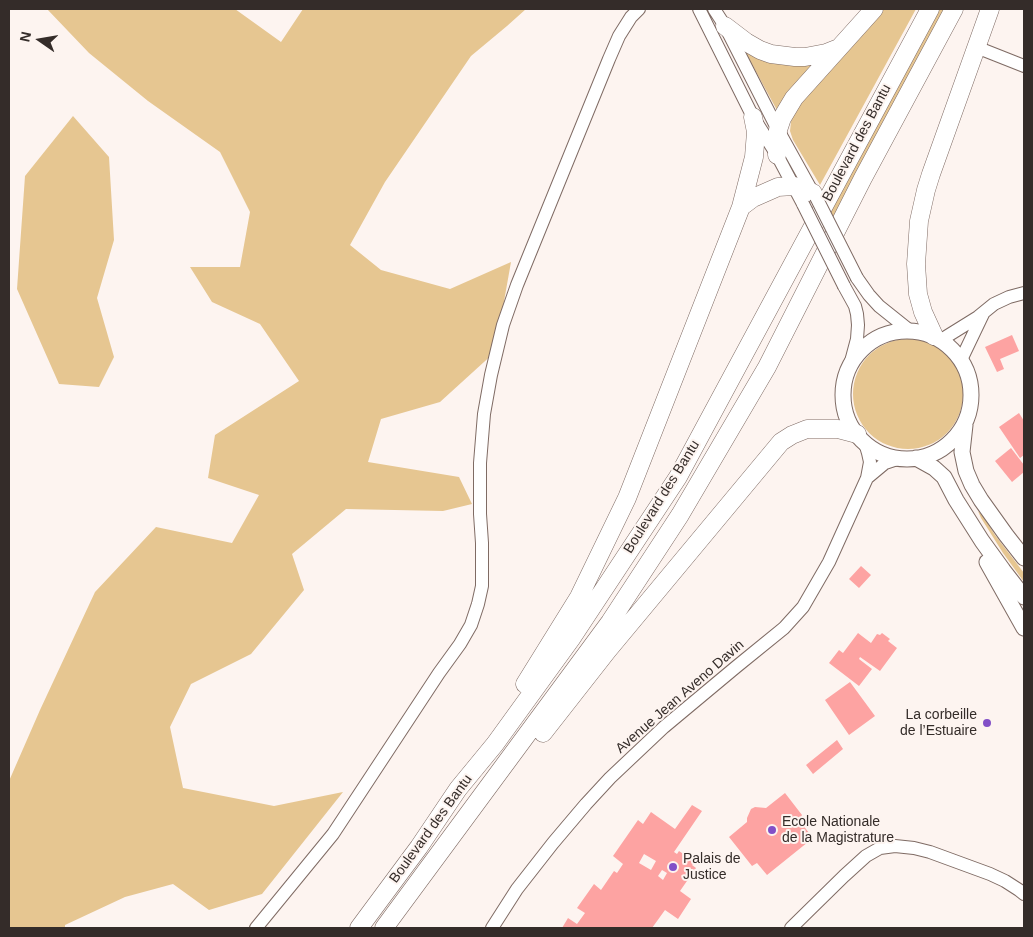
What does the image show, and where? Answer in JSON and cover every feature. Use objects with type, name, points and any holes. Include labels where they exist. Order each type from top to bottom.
[{"type":"highway","points":[[777,155],[778,130],[782,118],[794,98],[874,9]]},
{"type":"highway","name":"Boulevard des Bantu","points":[[359,928],[419,847],[458,789],[495,744],[571,638],[678,477],[930,9]]},
{"type":"highway","name":"Boulevard des Bantu","points":[[384,928],[610,622],[680,515],[767,367],[863,178],[954,9]]},
{"type":"highway","points":[[937,338],[923,312],[918,294],[916,264],[920,221],[931,174],[990,9]]},
{"type":"highway","points":[[725,26],[760,50],[782,56],[815,56],[839,47]]},
{"type":"highway","points":[[458,789],[579,597],[627,498],[741,207],[754,157],[756,132],[753,117]]},
{"type":"highway","points":[[741,207],[753,198],[778,187],[794,186],[811,198]]},
{"type":"highway","points":[[432,865],[470,824],[608,650],[782,442],[792,434],[807,428],[838,429],[861,439]]},
{"type":"main road","points":[[967,416],[958,434],[935,452],[916,458],[900,458],[881,453],[861,439],[847,417],[843,398],[845,378],[859,353],[873,340],[896,331],[909,330],[920,332],[937,338],[950,347],[965,367],[970,383],[971,400],[964,430],[962,452],[966,471],[981,500],[1022,558]]},
{"type":"main road","points":[[916,458],[934,468],[944,477],[972,534],[1024,628]]},
{"type":"main road","points":[[956,500],[982,542],[1024,597]]},
{"type":"street","points":[[256,928],[333,834],[471,625],[482,586],[480,463],[484,414],[503,325],[517,285],[615,44],[631,17],[639,9]]},
{"type":"street","points":[[699,9],[753,117],[794,186]]},
{"type":"street","points":[[714,9],[725,26],[811,198],[858,278],[879,306],[909,330]]},
{"type":"street","points":[[976,47],[1024,66]]},
{"type":"street","points":[[811,198],[844,286],[858,314],[857,339],[849,369]]},
{"type":"street","points":[[937,338],[963,327],[994,304],[1024,293]]},
{"type":"street","points":[[961,360],[984,312]]},
{"type":"street","points":[[861,439],[870,462],[867,478]]},
{"type":"street","points":[[867,478],[885,463],[900,458]]},
{"type":"street","name":"Avenue Jean Aveno Davin","points":[[492,928],[517,890],[547,851],[610,778],[664,727],[784,628],[802,607],[822,576],[867,478]]},
{"type":"street","points":[[792,928],[844,876],[866,856],[880,848],[896,846],[930,852],[1005,881],[1024,894]]},
{"type":"shaded area","points":[[47,9],[235,9],[281,42],[303,9],[526,9],[471,56],[385,182],[350,245],[381,270],[450,289],[511,262],[495,352],[440,402],[381,419],[368,462],[459,477],[472,504],[443,511],[346,509],[292,554],[304,590],[251,654],[191,684],[170,727],[183,788],[274,806],[343,792],[262,894],[209,910],[173,884],[125,897],[65,925],[65,928],[9,928],[9,781],[95,592],[156,527],[232,543],[259,495],[208,478],[215,435],[299,381],[260,324],[212,302],[190,267],[240,267],[250,212],[220,152],[148,101],[89,53]]},
{"type":"shaded area","points":[[884,9],[916,9],[820,185],[793,140],[790,131],[792,113]]},
{"type":"shaded area","points":[[937,9],[947,9],[832,223],[827,213]]},
{"type":"shaded area","points":[[743,48],[821,60],[778,112]]},
{"type":"shaded area","points":[[73,116],[109,157],[114,240],[97,298],[114,357],[99,387],[59,384],[17,289],[25,176]]},
{"type":"shaded area","points":[[908,339],[929,343],[947,355],[959,373],[963,394],[959,415],[947,433],[929,445],[908,449],[887,445],[869,433],[857,415],[853,394],[857,373],[869,355],[887,343]]},
{"type":"shaded area","points":[[978,511],[1024,573],[1024,582],[1003,553]]},
{"type":"building","points":[[1012,335],[1019,351],[1000,359],[1004,369],[997,372],[985,347]]},
{"type":"building","points":[[1019,413],[1024,421],[1024,455],[1020,458],[999,427]]},
{"type":"building","points":[[1011,448],[1024,465],[1024,472],[1012,482],[995,461]]},
{"type":"building","points":[[861,566],[871,575],[859,588],[849,579]]},
{"type":"building","points":[[858,633],[871,643],[877,634],[880,635],[882,633],[897,648],[880,671],[860,657],[859,659],[872,669],[859,686],[829,663],[839,650],[843,653]]},
{"type":"building","points":[[850,682],[875,716],[849,735],[825,700]]},
{"type":"building","points":[[837,740],[843,749],[813,774],[806,765]]},
{"type":"building","name":"Ecole Nationale de la Magistrature","points":[[785,793],[802,815],[799,820],[813,838],[767,875],[757,863],[752,866],[729,837],[747,822],[751,809],[755,807],[766,808]]},
{"type":"building","name":"Palais de Justice","points":[[692,805],[702,811],[674,852],[677,854],[679,851],[695,862],[692,865],[696,868],[680,891],[691,899],[678,919],[665,910],[652,928],[562,928],[568,918],[577,924],[585,913],[577,908],[594,884],[601,890],[614,871],[617,873],[623,864],[613,856],[638,820],[643,824],[651,812],[675,829]],"holes":[[[644,854],[656,861],[651,870],[639,863]],[[662,870],[667,873],[663,880],[658,876]]]},
{"type":"place","name":"La corbeille de l’Estuaire","points":[[987,723]]},
{"type":"place","name":"Ecole Nationale de la Magistrature","points":[[772,830]]},
{"type":"place","name":"Palais de Justice","points":[[673,867]]}]
